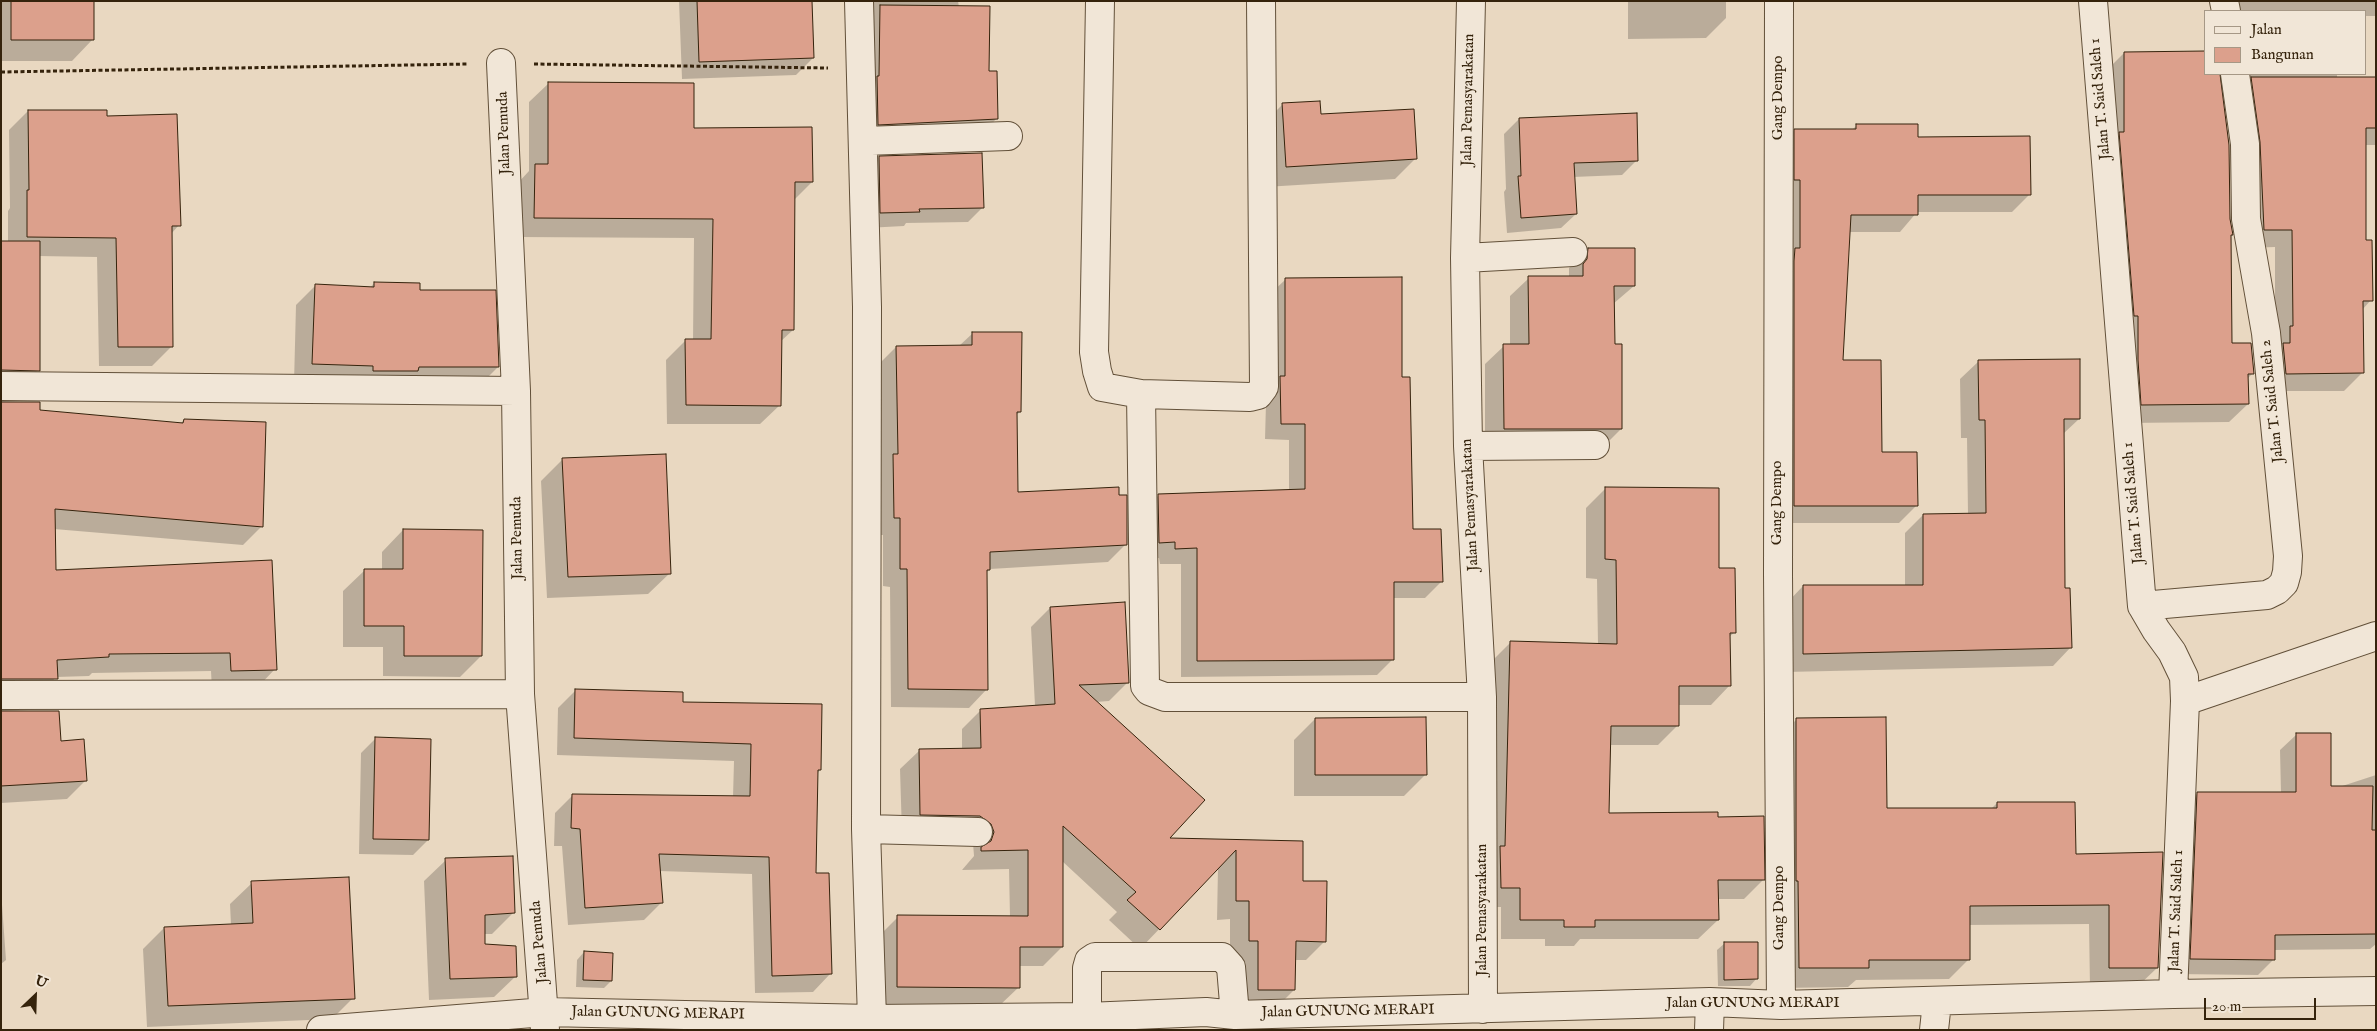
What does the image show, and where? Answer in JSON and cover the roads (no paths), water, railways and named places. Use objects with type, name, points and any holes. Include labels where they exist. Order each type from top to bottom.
[{"type":"street","points":[[860,1],[867,307],[866,829],[872,1019]]},
{"type":"street","points":[[1100,1],[1094,352],[1102,387],[1141,394],[1250,397],[1258,395],[1264,387],[1261,1]]},
{"type":"street","name":"Jalan Pemasyarakatan","points":[[1471,1],[1465,258],[1468,446],[1482,696],[1483,1009]]},
{"type":"street","name":"Gang Dempo","points":[[1779,1],[1778,583],[1781,1006]]},
{"type":"street","name":"Jalan T. Said Saleh 1","points":[[2093,1],[2142,606],[2172,652],[2184,678],[2185,701],[2173,994]]},
{"type":"street","name":"Jalan Pemuda","points":[[501,63],[516,391],[520,694],[545,1021]]},
{"type":"street","name":"Jalan T. Said Saleh 2","points":[[2142,606],[2267,595],[2277,590],[2284,582],[2287,572],[2288,556],[2266,333],[2246,219],[2245,144],[2235,75]]},
{"type":"street","points":[[864,141],[1008,136]]},
{"type":"street","points":[[1465,258],[1573,252]]},
{"type":"street","points":[[1,386],[516,391]]},
{"type":"street","points":[[1141,394],[1145,686],[1149,691],[1165,697],[1482,696]]},
{"type":"street","points":[[1468,446],[1595,445]]},
{"type":"street","points":[[2185,701],[2376,636]]},
{"type":"street","points":[[1,695],[520,694]]},
{"type":"street","points":[[866,829],[978,832]]},
{"type":"street","points":[[1087,1017],[1086,968],[1089,961],[1095,957],[1222,957],[1232,966],[1235,1014]]},
{"type":"street","name":"Jalan GUNUNG MERAPI","points":[[321,1030],[545,1021],[1087,1017],[1206,1021],[1235,1014],[1710,1002],[1781,1006],[2173,994],[2376,991]]},
{"type":"street","points":[[1709,1030],[1710,1002]]},
{"type":"street","points":[[1934,1030],[1937,1002]]}]
